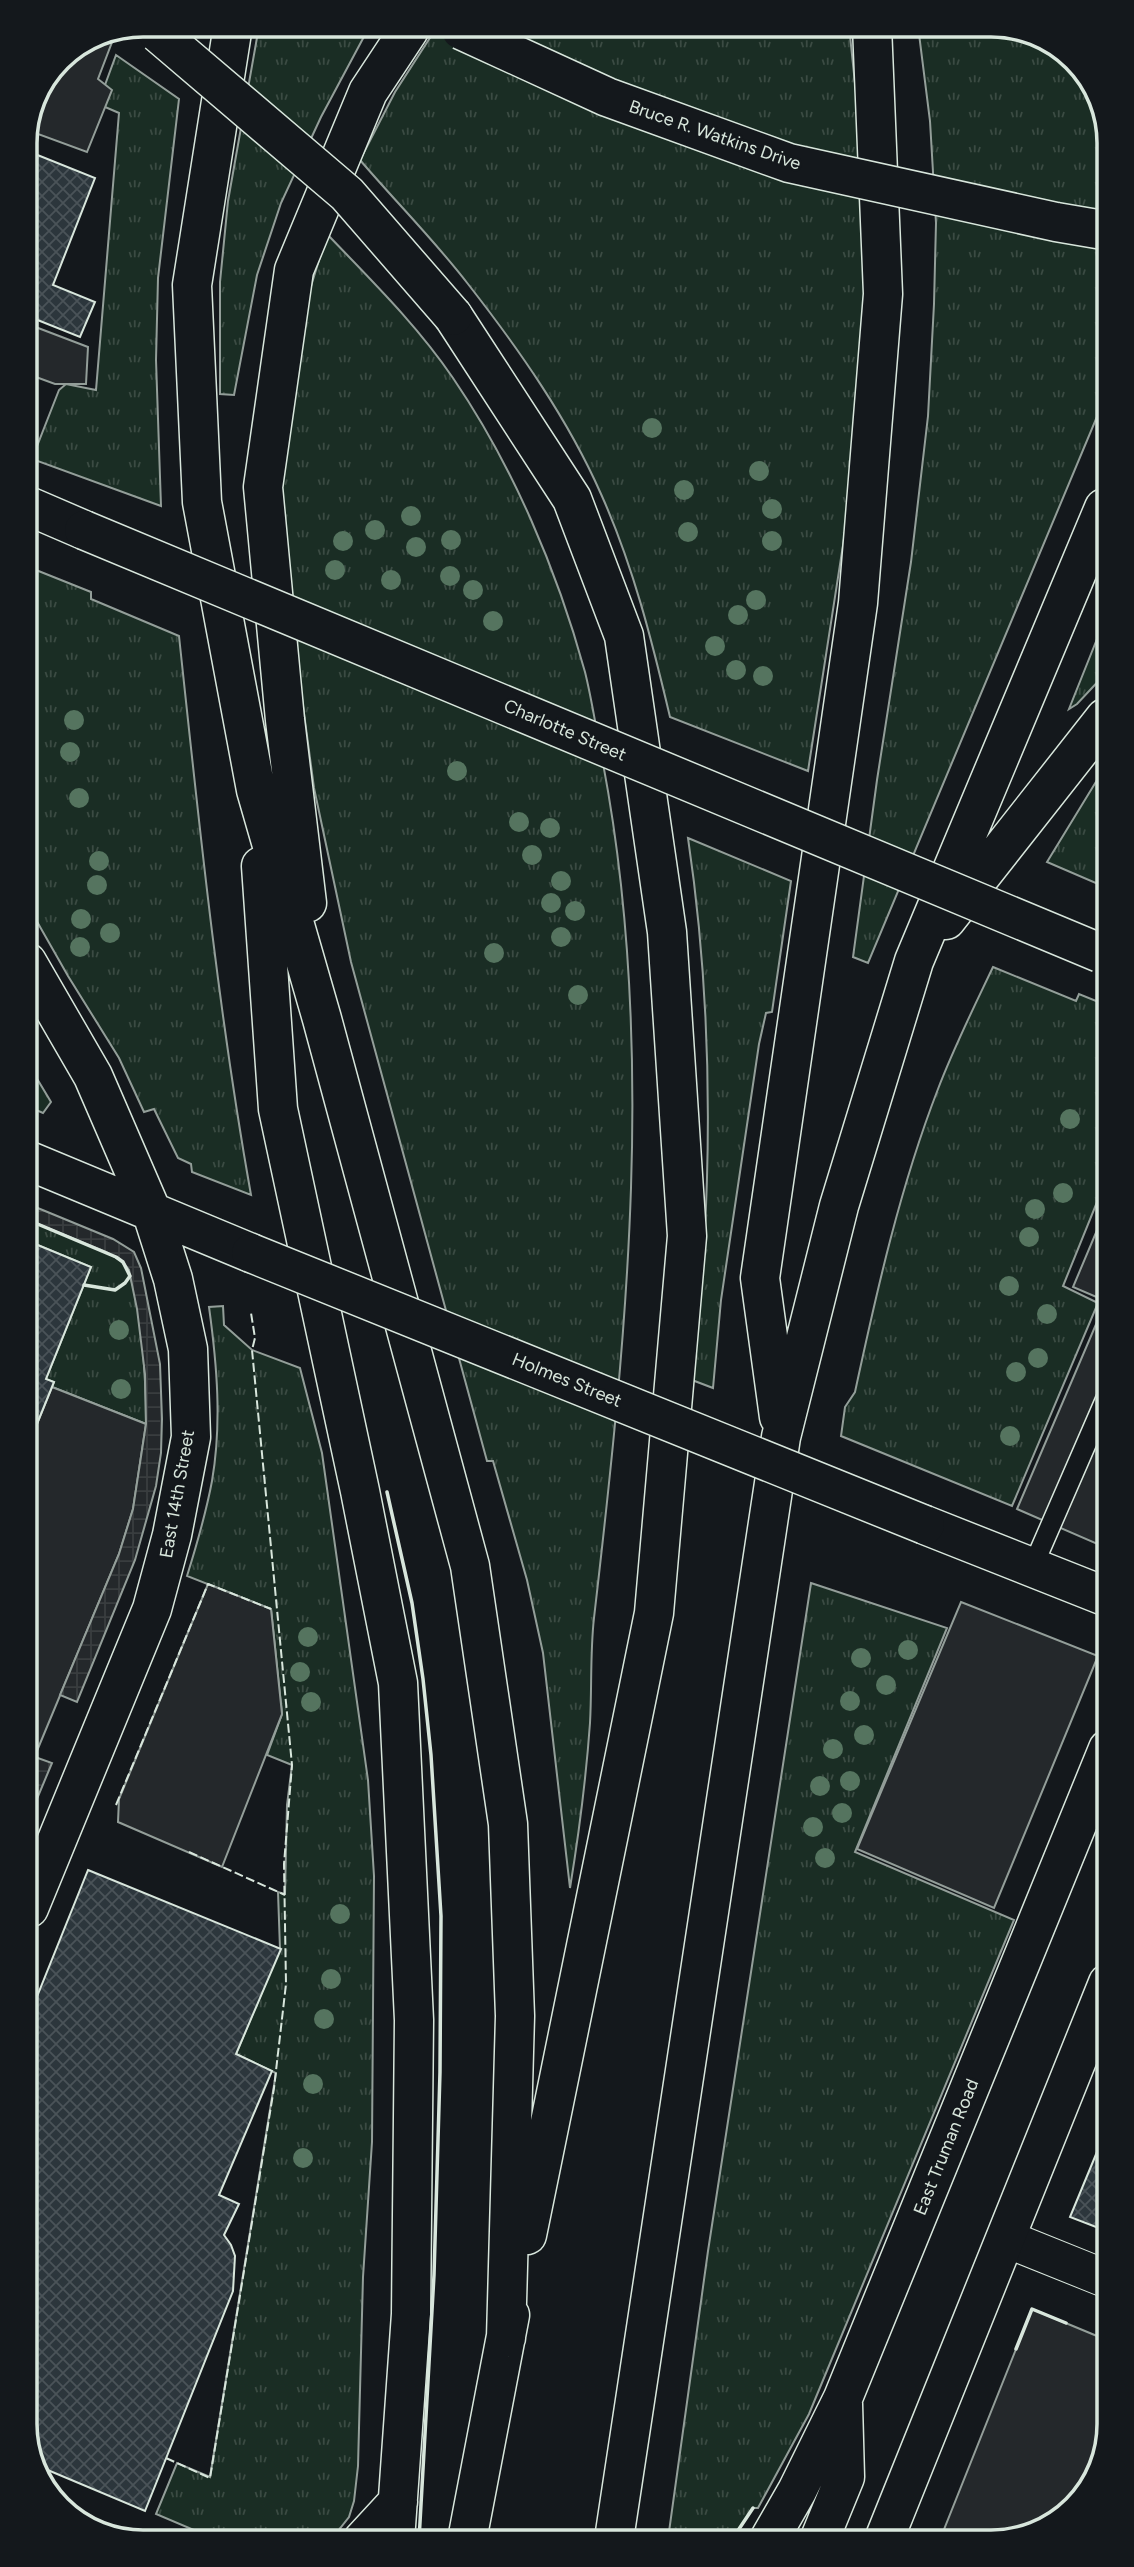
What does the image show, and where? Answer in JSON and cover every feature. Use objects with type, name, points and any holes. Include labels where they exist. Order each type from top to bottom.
[{"type":"main road","points":[[164,37],[347,194],[453,316],[572,499],[624,636],[667,932],[687,1236],[654,1613],[469,2530]]},
{"type":"main road","points":[[231,37],[192,285],[202,502],[256,790],[470,1566],[508,1824],[515,2016],[506,2338]]},
{"type":"main road","points":[[321,1019],[285,720],[263,487],[294,270],[368,92],[404,37]]},
{"type":"main road","name":"Bruce R. Watkins Drive","points":[[476,37],[607,97],[789,163],[1097,229]]},
{"type":"main road","points":[[781,1437],[760,1278],[858,603],[883,294],[872,37]]},
{"type":"main road","name":"Charlotte Street","points":[[37,510],[1097,952]]},
{"type":"main road","points":[[615,2530],[781,1437],[839,1206],[914,961],[1097,525]]},
{"type":"main road","points":[[37,534],[77,527]]},
{"type":"main road","points":[[914,961],[1097,728]]},
{"type":"main road","points":[[256,790],[278,1109],[398,1683],[414,2020],[411,2314],[396,2530]]},
{"type":"main road","name":"East 14th Street","points":[[37,979],[93,1076],[151,1210],[173,1279],[188,1349],[191,1437],[172,1535],[152,1609],[42,1845],[37,1869]]},
{"type":"main road","name":"Holmes Street","points":[[37,1164],[1097,1593]]},
{"type":"main road","name":"East Truman Road","points":[[775,2530],[843,2399],[1097,1776]]},
{"type":"main road","points":[[897,2530],[1097,2011]]},
{"type":"main road","points":[[823,2530],[845,2477],[843,2399]]},
{"type":"main road","points":[[372,2530],[398,2502]]},
{"type":"street","points":[[1007,2239],[1097,2275]]},
{"type":"lane","points":[[1033,1566],[1097,1419]]},
{"type":"green space","points":[[257,37],[364,37],[321,117],[281,203],[257,275],[234,395],[220,394],[220,282],[228,201]]},
{"type":"green space","points":[[430,37],[850,37],[859,122],[866,291],[850,500],[808,771],[670,717],[649,632],[623,548],[588,466],[558,411],[487,308],[442,252],[360,160],[395,92]]},
{"type":"green space","points":[[919,37],[998,37],[1025,42],[1056,59],[1079,84],[1086,96],[1092,109],[1097,143],[1097,417],[868,963],[853,957],[911,562],[928,416],[936,223],[930,121]]},
{"type":"green space","points":[[116,55],[179,99],[158,278],[156,360],[161,506],[37,461],[37,446],[59,390],[66,384],[96,390],[119,113],[98,104]]},
{"type":"green space","points":[[327,234],[409,321],[439,358],[475,412],[514,483],[547,557],[585,672],[619,865],[629,973],[632,1080],[626,1296],[593,1631],[588,1744],[570,1888],[543,1653],[527,1580],[493,1461],[487,1461],[351,962],[314,788],[288,594],[281,488],[308,296]]},
{"type":"green space","points":[[37,570],[91,592],[91,599],[179,636],[219,986],[251,1195],[192,1172],[191,1164],[178,1158],[154,1109],[144,1112],[119,1058],[37,922]]},
{"type":"green space","points":[[1097,639],[1097,683],[1069,709]]},
{"type":"green space","points":[[1097,780],[1097,884],[1047,862]]},
{"type":"green space","points":[[688,838],[791,881],[772,1012],[766,1013],[759,1044],[721,1300],[713,1388],[692,1380],[704,1247],[708,1093],[700,940]]},
{"type":"green space","points":[[993,967],[1076,1001],[1079,994],[1097,1001],[1097,1202],[1063,1286],[1097,1303],[1097,1305],[1012,1506],[841,1436],[845,1407],[855,1392],[881,1277],[912,1163],[944,1073]]},
{"type":"green space","points":[[37,1079],[51,1102],[43,1113],[37,1110]]},
{"type":"green space","points":[[37,1223],[104,1250],[121,1261],[128,1273],[139,1313],[142,1338],[146,1424],[52,1387],[54,1382],[46,1379],[91,1267],[37,1245]]},
{"type":"green space","points":[[223,1306],[224,1325],[252,1350],[300,1368],[322,1453],[368,1780],[374,1876],[372,2142],[363,2277],[358,2466],[354,2501],[349,2517],[339,2530],[194,2530],[156,2514],[177,2463],[210,2477],[276,2073],[236,2054],[280,1949],[278,1892],[285,1894],[287,1805],[292,1765],[267,1755],[282,1714],[271,1609],[187,1576],[210,1493],[217,1438],[216,1372],[209,1307]]},
{"type":"green space","points":[[811,1583],[947,1628],[855,1852],[1014,1920],[809,2414],[758,2508],[753,2508],[738,2530],[669,2530],[708,2251]]},
{"type":"shaded area","points":[[112,42],[98,79],[112,90],[87,152],[37,134],[40,115],[55,84],[68,68],[84,55]]},
{"type":"shaded area","points":[[37,328],[88,347],[86,384],[55,384],[37,377]]},
{"type":"shaded area","points":[[37,1208],[113,1239],[134,1252],[141,1268],[160,1364],[161,1453],[156,1486],[135,1560],[77,1702],[60,1695],[119,1554],[133,1509],[146,1424],[145,1374],[129,1270],[123,1262],[106,1252],[37,1224]]},
{"type":"shaded area","points":[[1097,1230],[1097,1297],[1073,1287]]},
{"type":"shaded area","points":[[1097,1322],[1097,1544],[1017,1509]]},
{"type":"shaded area","points":[[52,1387],[146,1424],[133,1509],[119,1554],[37,1751],[37,1424]]},
{"type":"shaded area","points":[[208,1584],[271,1609],[282,1714],[222,1867],[118,1822],[119,1799]]},
{"type":"shaded area","points":[[961,1602],[1097,1656],[994,1908],[857,1849]]},
{"type":"shaded area","points":[[37,1758],[52,1763],[37,1799]]},
{"type":"shaded area","points":[[1032,2309],[1097,2336],[1096,2438],[1092,2458],[1079,2483],[1056,2508],[1025,2525],[991,2530],[944,2530]]},
{"type":"building","points":[[37,155],[95,178],[53,285],[95,302],[80,337],[37,320]]},
{"type":"building","points":[[37,1245],[91,1267],[46,1379],[54,1382],[37,1424]]},
{"type":"building","points":[[88,1870],[281,1949],[236,2054],[272,2071],[219,2195],[239,2204],[224,2235],[235,2256],[233,2291],[145,2511],[48,2470],[42,2458],[37,2424],[37,1997]]},
{"type":"building","points":[[1097,2152],[1097,2227],[1070,2217]]},
{"type":"fence","points":[[166,2458],[210,2478],[274,2088],[286,1984],[284,1864],[292,1765],[252,1350],[255,1338],[251,1313]]},
{"type":"fence","points":[[116,1805],[208,1584],[271,1609]]},
{"type":"fence","points":[[189,1852],[285,1895]]},
{"type":"wall","points":[[37,1224],[116,1257],[123,1262],[130,1276],[115,1290],[84,1285]]},
{"type":"wall","points":[[387,1492],[412,1603],[423,1679],[431,1755],[441,1916],[434,2275],[420,2530]]},
{"type":"wall","points":[[1016,2349],[1032,2309],[1066,2323]]},
{"type":"wall","points":[[738,2530],[753,2508]]}]
